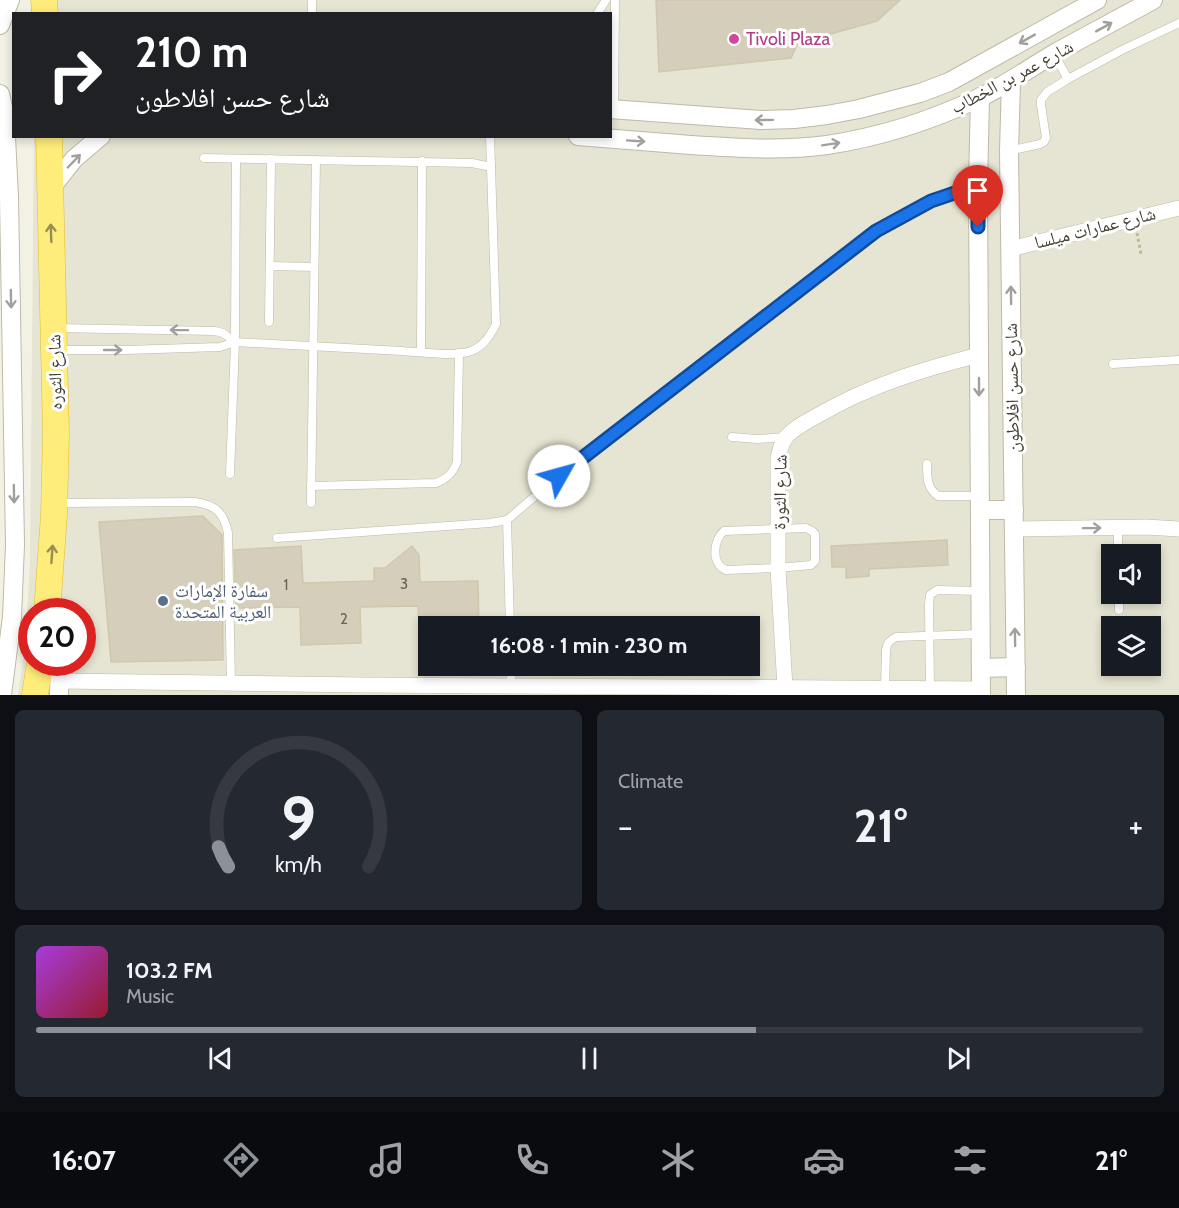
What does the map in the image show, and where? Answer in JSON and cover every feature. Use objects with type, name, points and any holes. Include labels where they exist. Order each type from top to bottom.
[{"type":"highway","name":"شارع الثوره","points":[[49,138],[56,434],[55,503],[49,598]]},
{"type":"highway","points":[[35,695],[38,676]]},
{"type":"street","points":[[0,25],[10,0]]},
{"type":"street","name":"شارع عمر بن الخطاب","points":[[612,109],[761,120],[827,115],[859,109],[920,93],[950,82],[1079,5],[1097,0]]},
{"type":"street","name":"شارع عمر بن الخطاب","points":[[603,138],[743,149],[825,145],[864,138],[943,114],[980,97],[1153,0]]},
{"type":"street","name":"شارع حسن افلاطون","points":[[1011,81],[1009,151],[1016,695]]},
{"type":"street","points":[[0,94],[5,116],[8,185],[6,409],[15,545],[12,617],[2,695]]},
{"type":"street","name":"شارع حسن افلاطون","points":[[60,680],[231,683],[363,690],[785,688],[813,691],[885,688],[981,692],[978,185],[980,97]]},
{"type":"street","points":[[51,188],[74,159],[98,138]]},
{"type":"street","name":"شارع عمارات ميلسا","points":[[1010,249],[1179,208]]},
{"type":"street","name":"شارع الثورة","points":[[785,688],[778,568],[778,458],[781,445],[786,437],[806,422],[868,390],[926,368],[979,355]]},
{"type":"street","points":[[980,503],[1014,520],[1179,529]]},
{"type":"street","points":[[981,669],[1016,667]]},
{"type":"lane","points":[[612,109],[615,0]]},
{"type":"lane","points":[[1009,151],[1044,142],[1047,134],[1041,100],[1047,92],[1122,50],[1179,23]]},
{"type":"lane","points":[[1054,54],[1068,79]]},
{"type":"lane","points":[[54,339],[126,350],[220,348],[235,342],[421,352],[471,351],[482,345],[496,324],[490,138]]},
{"type":"lane","points":[[204,158],[422,161],[472,163],[491,167]]},
{"type":"lane","points":[[231,474],[235,342],[236,159]]},
{"type":"lane","points":[[269,322],[270,159]]},
{"type":"lane","points":[[311,503],[316,160]]},
{"type":"lane","points":[[421,352],[422,161]]},
{"type":"lane","points":[[277,538],[507,520],[550,484],[876,231],[931,201],[978,185]]},
{"type":"lane","points":[[270,266],[314,267]]},
{"type":"lane","points":[[54,339],[216,331],[235,342]]},
{"type":"lane","points":[[311,486],[428,483],[443,480],[450,475],[457,462],[459,353]]},
{"type":"lane","points":[[1113,364],[1179,360]]},
{"type":"lane","points":[[732,437],[757,439],[786,437]]},
{"type":"lane","points":[[927,464],[928,483],[933,493],[938,496],[980,503]]},
{"type":"lane","points":[[55,503],[195,502],[205,503],[221,514],[228,533],[231,683]]},
{"type":"lane","points":[[507,520],[510,616]]},
{"type":"lane","points":[[1118,527],[1118,544]]},
{"type":"lane","points":[[806,528],[812,531],[815,561],[808,566],[778,568],[723,569],[717,562],[716,542],[720,534],[724,531],[806,528]]},
{"type":"lane","points":[[930,689],[929,598],[933,591],[981,591]]},
{"type":"lane","points":[[1119,604],[1119,610]]},
{"type":"lane","points":[[885,688],[886,650],[889,642],[896,637],[981,634]]},
{"type":"path","points":[[1134,218],[1141,255]]},
{"type":"shaded area","points":[[35,0],[1179,0],[1179,695],[18,695],[21,676],[96,676],[96,598],[28,598],[34,138],[612,138],[612,12],[35,12]]},
{"type":"building","name":"Tivoli Plaza","points":[[656,0],[900,0],[877,21],[798,43],[791,58],[659,72]]},
{"type":"building","points":[[203,516],[222,535],[223,660],[111,662],[99,522]]},
{"type":"building","points":[[947,540],[948,565],[869,569],[869,576],[846,578],[846,567],[832,567],[831,546]]},
{"type":"building","points":[[301,546],[303,583],[374,581],[374,568],[385,568],[412,546],[419,555],[420,582],[478,581],[479,616],[418,616],[418,606],[360,607],[361,643],[301,645],[300,607],[236,608],[234,550]]},
{"type":"place","name":"Tivoli Plaza","points":[[734,39]]},
{"type":"place","name":"سفارة الإمارات العربية المتحدة","points":[[163,601]]},
{"type":"route","points":[[559,476],[876,231],[931,201],[978,185],[978,227]]}]
